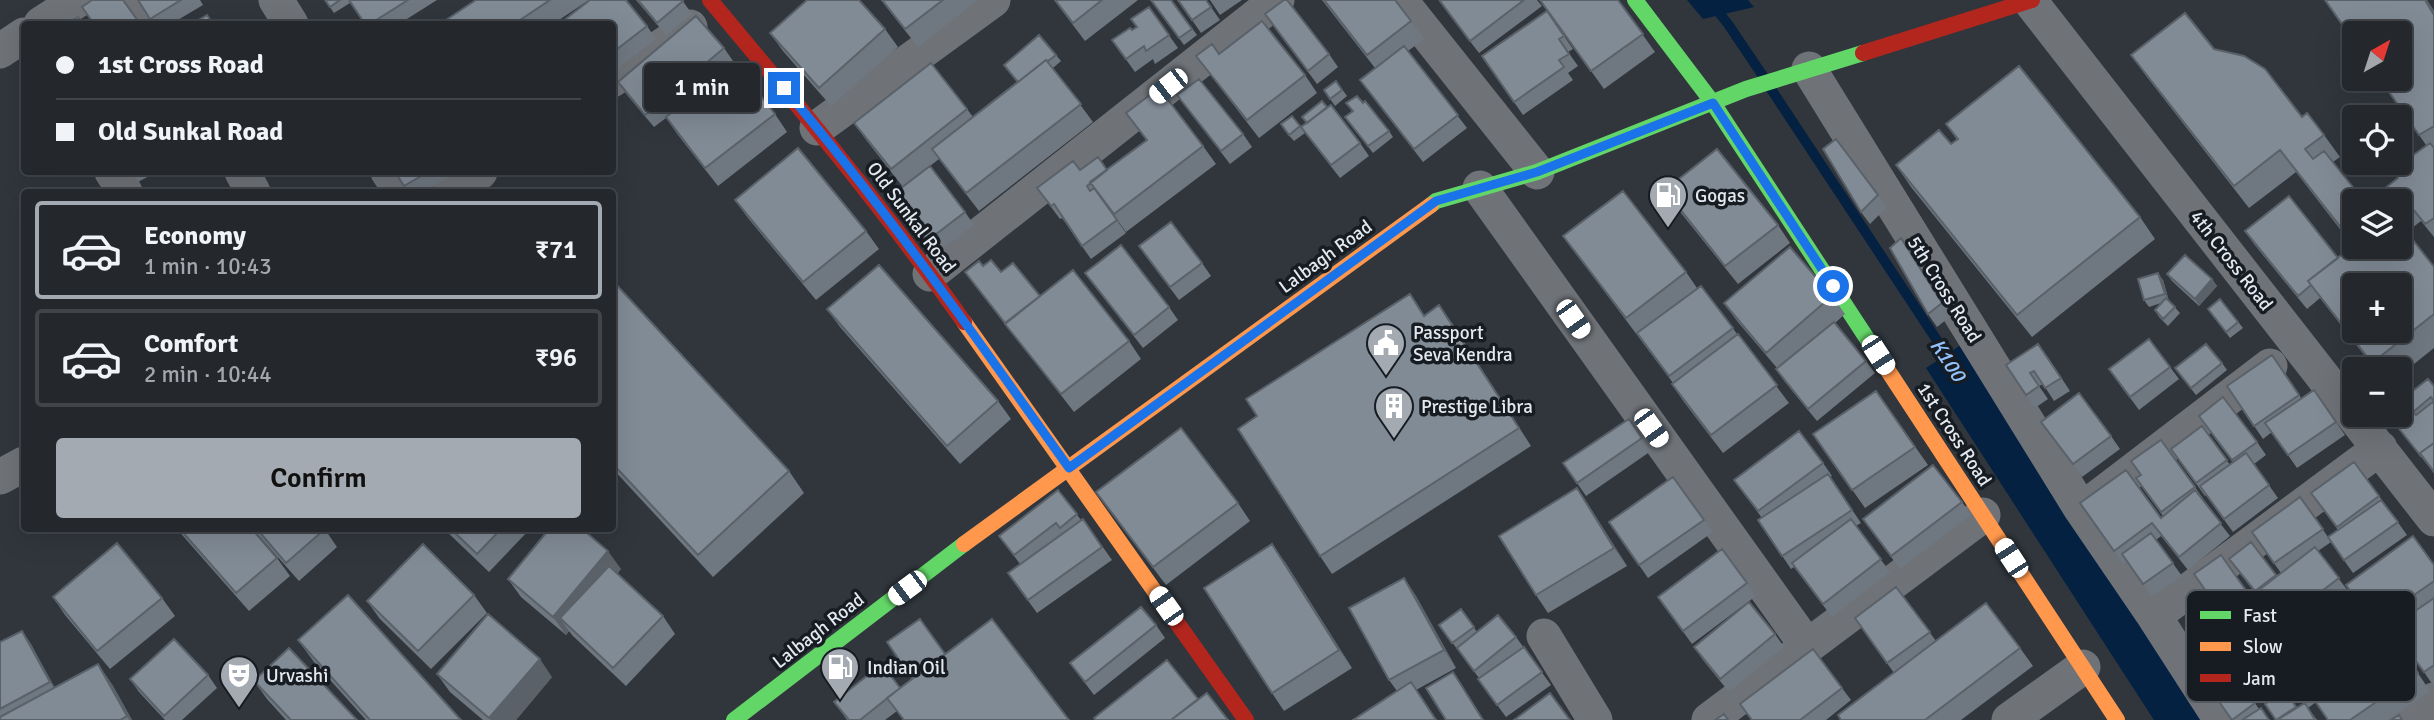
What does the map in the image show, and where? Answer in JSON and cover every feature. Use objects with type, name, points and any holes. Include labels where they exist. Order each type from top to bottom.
[{"type":"street","points":[[46,21],[78,0]]},
{"type":"street","points":[[137,0],[150,21]]},
{"type":"street","points":[[276,0],[289,21]]},
{"type":"street","points":[[817,128],[993,0]]},
{"type":"street","points":[[930,274],[1277,0]]},
{"type":"street","points":[[1400,0],[1537,172]]},
{"type":"street","name":"1st Cross Road","points":[[1635,0],[1713,103],[2118,720]]},
{"type":"street","name":"Lalbagh Road","points":[[747,716],[967,541],[1436,201],[1537,172],[1746,89],[2031,0]]},
{"type":"street","name":"4th Cross Road","points":[[2031,0],[2434,519]]},
{"type":"street","points":[[616,77],[713,4]]},
{"type":"street","name":"Old Sunkal Road","points":[[713,4],[817,128],[930,274],[1246,720]]},
{"type":"street","points":[[0,51],[21,37]]},
{"type":"street","name":"5th Cross Road","points":[[1809,69],[2081,509],[2154,616]]},
{"type":"street","points":[[454,189],[475,175]]},
{"type":"street","points":[[1480,188],[1807,646]]},
{"type":"street","points":[[2081,509],[2298,345]]},
{"type":"street","points":[[2189,590],[2380,449]]},
{"type":"street","points":[[0,477],[21,466]]},
{"type":"street","points":[[1709,720],[1983,515]]},
{"type":"street","points":[[2186,592],[2154,616],[2186,666]]},
{"type":"street","points":[[1544,636],[1595,720]]},
{"type":"street","points":[[2010,720],[2082,667]]},
{"type":"street","points":[[2404,720],[2434,701]]},
{"type":"street","points":[[2209,702],[2221,720]]},
{"type":"water","points":[[1687,0],[1748,0],[1754,7],[1703,19]]},
{"type":"water","name":"K100","points":[[1961,345],[2186,688],[2186,702],[2195,702],[2207,720],[2154,720],[1926,368]]},
{"type":"building","points":[[92,0],[123,0],[138,21],[92,21],[82,7]]},
{"type":"building","points":[[138,0],[181,0],[150,19]]},
{"type":"building","points":[[325,0],[340,0],[330,7]]},
{"type":"building","points":[[349,0],[408,0],[375,21],[363,21]]},
{"type":"building","points":[[476,0],[550,0],[518,21],[444,21]]},
{"type":"building","points":[[590,0],[626,0],[647,26],[616,50],[616,21],[563,21]]},
{"type":"building","points":[[638,0],[682,0],[683,1],[657,23]]},
{"type":"building","points":[[807,0],[859,0],[885,29],[819,88],[770,33]]},
{"type":"building","points":[[882,0],[943,0],[905,29]]},
{"type":"building","points":[[1055,0],[1102,0],[1073,23]]},
{"type":"building","points":[[1151,0],[1171,0],[1192,29],[1179,38]]},
{"type":"building","points":[[1178,0],[1206,0],[1211,7],[1192,20]]},
{"type":"building","points":[[1287,0],[1329,54],[1308,71],[1265,14]]},
{"type":"building","points":[[1324,0],[1395,0],[1411,21],[1367,55]]},
{"type":"building","points":[[1524,0],[1470,41],[1440,1]]},
{"type":"building","points":[[1540,0],[1618,0],[1643,34],[1591,71]]},
{"type":"building","points":[[2325,0],[2425,0],[2434,15],[2434,126],[2419,135],[2412,125],[2412,105],[2398,105],[2388,91],[2412,91],[2412,21],[2342,21],[2342,24]]},
{"type":"building","points":[[1149,7],[1169,35],[1146,51],[1144,46],[1126,59],[1112,40],[1130,28],[1132,30],[1137,27],[1131,19]]},
{"type":"building","points":[[1547,11],[1564,36],[1559,39],[1569,54],[1559,60],[1564,67],[1514,102],[1482,56]]},
{"type":"building","points":[[2185,13],[2214,49],[2244,56],[2265,69],[2302,117],[2307,113],[2324,135],[2305,149],[2313,159],[2324,151],[2354,189],[2342,189],[2342,229],[2280,150],[2234,186],[2131,55]]},
{"type":"building","points":[[207,15],[211,21],[197,21]]},
{"type":"building","points":[[696,16],[724,48],[645,115],[618,82]]},
{"type":"building","points":[[1262,21],[1305,75],[1247,120],[1196,56],[1212,44],[1219,54]]},
{"type":"building","points":[[1039,35],[1056,55],[1018,82],[1004,65]]},
{"type":"building","points":[[1404,46],[1458,115],[1414,149],[1360,80]]},
{"type":"building","points":[[1046,60],[1081,104],[966,193],[932,149]]},
{"type":"building","points":[[931,63],[967,109],[891,169],[854,123]]},
{"type":"building","points":[[735,64],[775,114],[705,168],[666,117]]},
{"type":"building","points":[[2019,66],[2140,217],[2017,315],[1896,165],[1939,130],[1951,144],[1958,139],[1946,124]]},
{"type":"building","points":[[1199,79],[1243,134],[1221,151],[1177,95]]},
{"type":"building","points":[[1336,81],[1342,90],[1330,99],[1324,90]]},
{"type":"building","points":[[1159,88],[1203,146],[1114,214],[1090,182],[1147,140],[1126,113]]},
{"type":"building","points":[[1357,96],[1363,103],[1365,101],[1389,131],[1368,146],[1345,117],[1353,111],[1346,103]]},
{"type":"building","points":[[1322,101],[1327,107],[1307,123],[1302,117]]},
{"type":"building","points":[[1331,105],[1360,143],[1331,165],[1301,127]]},
{"type":"building","points":[[1292,116],[1300,126],[1289,135],[1281,124]]},
{"type":"building","points":[[1836,139],[1878,195],[1861,212],[1823,149]]},
{"type":"building","points":[[2430,143],[2434,148],[2434,218],[2425,224],[2412,208],[2412,189],[2384,189],[2398,178],[2397,175],[2412,175],[2412,156]]},
{"type":"building","points":[[798,148],[866,231],[803,282],[735,200]]},
{"type":"building","points":[[1717,149],[1778,225],[1725,266],[1665,190]]},
{"type":"building","points":[[1098,157],[1107,170],[1087,186],[1090,191],[1094,188],[1117,220],[1082,246],[1054,204],[1051,206],[1037,188],[1073,161],[1080,170]]},
{"type":"building","points":[[930,166],[965,212],[927,241],[892,195]]},
{"type":"building","points":[[397,175],[423,175],[404,186]]},
{"type":"building","points":[[1623,191],[1686,272],[1626,318],[1563,236]]},
{"type":"building","points":[[2289,196],[2338,258],[2308,281],[2311,285],[2298,296],[2245,231]]},
{"type":"building","points":[[1171,222],[1202,263],[1170,287],[1139,246]]},
{"type":"building","points":[[1901,238],[1942,303],[1928,314],[1890,248]]},
{"type":"building","points":[[2412,239],[2434,267],[2434,314],[2412,331],[2412,273],[2342,273],[2342,325],[2308,281],[2342,254],[2342,259],[2412,259]]},
{"type":"building","points":[[1121,245],[1169,307],[1134,335],[1085,273]]},
{"type":"building","points":[[1790,247],[1832,296],[1766,353],[1724,303]]},
{"type":"building","points":[[2185,255],[2212,279],[2195,299],[2167,274]]},
{"type":"building","points":[[991,260],[1001,272],[1013,263],[1040,296],[1005,323],[965,272],[979,261],[983,266]]},
{"type":"building","points":[[879,265],[998,401],[947,446],[827,309]]},
{"type":"building","points":[[1073,270],[1129,341],[1061,394],[1005,324]]},
{"type":"building","points":[[2158,273],[2165,294],[2144,300],[2138,279]]},
{"type":"building","points":[[616,284],[789,471],[698,555],[616,467]]},
{"type":"building","points":[[1701,286],[1733,328],[1669,376],[1637,333]]},
{"type":"building","name":"Prestige Libra","points":[[1410,294],[1424,316],[1439,305],[1519,428],[1320,556],[1238,429],[1257,416],[1246,399]]},
{"type":"building","points":[[2166,298],[2175,307],[2163,319],[2155,310]]},
{"type":"building","points":[[2220,299],[2238,322],[2226,332],[2208,309]]},
{"type":"building","points":[[1834,322],[1866,361],[1808,409],[1776,369]]},
{"type":"building","points":[[1738,334],[1777,385],[1711,435],[1672,384]]},
{"type":"building","points":[[2149,339],[2170,367],[2130,397],[2109,369]]},
{"type":"building","points":[[2356,343],[2397,343],[2380,357],[2367,357]]},
{"type":"building","points":[[2038,344],[2061,378],[2045,388],[2034,371],[2030,373],[2039,386],[2026,395],[2006,365]]},
{"type":"building","points":[[2206,344],[2222,363],[2191,388],[2175,368]]},
{"type":"building","points":[[2272,355],[2299,395],[2254,426],[2227,386]]},
{"type":"building","points":[[2428,379],[2434,386],[2434,401],[2434,443],[2420,455],[2398,427],[2412,427],[2412,388],[2414,390]],"holes":[[[2431,397],[2434,401],[2416,415],[2413,412]]]},
{"type":"building","points":[[2314,390],[2336,422],[2288,455],[2265,423]]},
{"type":"building","points":[[1876,391],[1915,447],[1852,490],[1813,434]]},
{"type":"building","points":[[2079,393],[2111,436],[2073,464],[2041,422]]},
{"type":"building","points":[[2223,397],[2257,442],[2232,460],[2199,416]]},
{"type":"building","points":[[1629,419],[1642,438],[1577,483],[1563,463]]},
{"type":"building","points":[[2202,426],[2227,460],[2196,483],[2171,449]]},
{"type":"building","points":[[1181,428],[1238,503],[1153,567],[1096,492]]},
{"type":"building","points":[[1799,431],[1823,463],[1758,511],[1734,480]]},
{"type":"building","points":[[2161,440],[2195,487],[2161,512],[2136,478],[2141,475],[2131,461]]},
{"type":"building","points":[[2434,443],[2434,472],[2420,453]]},
{"type":"building","points":[[2246,453],[2269,485],[2224,519],[2200,486]]},
{"type":"building","points":[[2354,462],[2379,496],[2337,527],[2311,493]]},
{"type":"building","points":[[1933,465],[1962,502],[1891,556],[1863,519]]},
{"type":"building","points":[[2126,470],[2161,518],[2195,490],[2221,523],[2179,557],[2152,523],[2114,551],[2080,503]]},
{"type":"building","points":[[1828,474],[1852,510],[1782,556],[1758,520]]},
{"type":"building","points":[[1673,477],[1704,520],[1639,565],[1609,522]]},
{"type":"building","points":[[1577,488],[1614,548],[1536,595],[1499,536]]},
{"type":"building","points":[[1058,490],[1077,514],[1060,528],[1056,523],[1014,555],[999,536]]},
{"type":"building","points":[[2300,497],[2323,529],[2274,563],[2252,532]]},
{"type":"building","points":[[2381,500],[2398,522],[2344,560],[2328,537]]},
{"type":"building","points":[[1083,519],[1102,547],[1028,600],[1008,573]]},
{"type":"building","points":[[1851,519],[1881,559],[1823,604],[1792,563]]},
{"type":"building","points":[[183,532],[254,532],[277,558],[236,593]]},
{"type":"building","points":[[259,532],[322,532],[286,563]]},
{"type":"building","points":[[454,532],[498,532],[477,554]]},
{"type":"building","points":[[547,532],[586,532],[608,551],[553,617],[508,579]]},
{"type":"building","points":[[2151,533],[2173,563],[2143,584],[2122,554]]},
{"type":"building","points":[[2413,536],[2434,565],[2434,581],[2416,594],[2416,590],[2350,590],[2346,585]]},
{"type":"building","points":[[2251,542],[2276,575],[2254,590],[2229,559]]},
{"type":"building","points":[[117,543],[162,598],[97,651],[53,597]]},
{"type":"building","points":[[423,544],[474,595],[418,651],[367,601]]},
{"type":"building","points":[[1272,544],[1339,650],[1272,693],[1204,588]]},
{"type":"building","points":[[2315,547],[2339,578],[2323,590],[2259,590]]},
{"type":"building","points":[[1722,549],[1747,583],[1683,631],[1658,597]]},
{"type":"building","points":[[2221,555],[2245,589],[2205,590],[2194,574]]},
{"type":"building","points":[[609,566],[663,616],[613,668],[560,618]]},
{"type":"building","points":[[1404,578],[1444,650],[1389,680],[1349,608]]},
{"type":"building","points":[[1896,587],[1930,632],[1887,663],[1855,618]]},
{"type":"building","points":[[348,595],[461,720],[370,720],[298,640]]},
{"type":"building","points":[[2434,598],[2434,665],[2424,672],[2416,661],[2416,610]]},
{"type":"building","points":[[1749,602],[1775,634],[1720,679],[1694,647]]},
{"type":"building","points":[[1986,603],[2020,648],[1925,720],[1841,720],[1838,715]]},
{"type":"building","points":[[1141,607],[1156,625],[1085,682],[1070,663]]},
{"type":"building","points":[[1461,609],[1474,627],[1452,643],[1439,625]]},
{"type":"building","points":[[488,614],[540,659],[489,718],[437,674]]},
{"type":"building","points":[[1498,615],[1516,637],[1474,671],[1457,648]]},
{"type":"building","points":[[920,619],[945,654],[912,679],[887,642]]},
{"type":"building","points":[[992,619],[1069,720],[904,720],[887,698]]},
{"type":"building","points":[[22,631],[50,682],[0,709],[0,642]]},
{"type":"building","points":[[174,639],[208,675],[164,716],[130,679]]},
{"type":"building","points":[[1524,647],[1542,672],[1497,705],[1478,679]]},
{"type":"building","points":[[289,648],[357,720],[291,720],[254,681]]},
{"type":"building","points":[[1813,649],[1842,688],[1800,720],[1752,720],[1740,704]]},
{"type":"building","points":[[1167,660],[1198,699],[1171,720],[1094,718]]},
{"type":"building","points":[[98,664],[127,716],[120,720],[0,720],[0,717]]},
{"type":"building","points":[[882,664],[900,688],[860,720],[849,720],[834,702]]},
{"type":"building","points":[[1453,672],[1483,720],[1446,720],[1426,688]]},
{"type":"building","points":[[1411,682],[1436,720],[1353,720]]},
{"type":"building","points":[[1207,693],[1228,720],[1171,720]]},
{"type":"building","points":[[1550,693],[1570,720],[1514,720]]},
{"type":"building","points":[[2254,702],[2255,703],[2232,720],[2220,703]]},
{"type":"building","points":[[2293,702],[2296,707],[2276,720],[2265,704]]},
{"type":"building","points":[[2316,702],[2376,702],[2350,720],[2328,720]]},
{"type":"building","points":[[2305,703],[2315,720],[2277,720]]},
{"type":"building","points":[[2261,708],[2269,720],[2242,720]]},
{"type":"building","points":[[1724,714],[1728,720],[1715,720]]},
{"type":"waterway","name":"K100","points":[[1709,0],[1763,76]]},
{"type":"waterway","name":"K100","points":[[1771,89],[1952,363]]},
{"type":"traffic: fast","points":[[1635,0],[1713,103],[1881,360]]},
{"type":"traffic: fast","points":[[1431,205],[1436,201],[1537,172],[1746,89],[1863,53]]},
{"type":"traffic: fast","points":[[734,720],[964,544]]},
{"type":"traffic: slow","points":[[964,544],[1431,205]]},
{"type":"traffic: slow","points":[[964,322],[1158,596]]},
{"type":"traffic: slow","points":[[1881,360],[2117,720]]},
{"type":"traffic: jam","points":[[710,0],[872,199],[964,322]]},
{"type":"traffic: jam","points":[[1863,53],[2032,0]]},
{"type":"traffic: jam","points":[[1158,596],[1246,720]]},
{"type":"place","name":"Gogas","points":[[1668,229]]},
{"type":"place","name":"Passport Seva Kendra","points":[[1386,377]]},
{"type":"place","name":"Prestige Libra","points":[[1394,440]]},
{"type":"place","name":"Indian Oil","points":[[840,701]]},
{"type":"place","name":"Urvashi","points":[[239,709]]},
{"type":"route","points":[[784,88],[930,274],[1069,468],[1436,201],[1537,172],[1713,103],[1833,286]]}]
